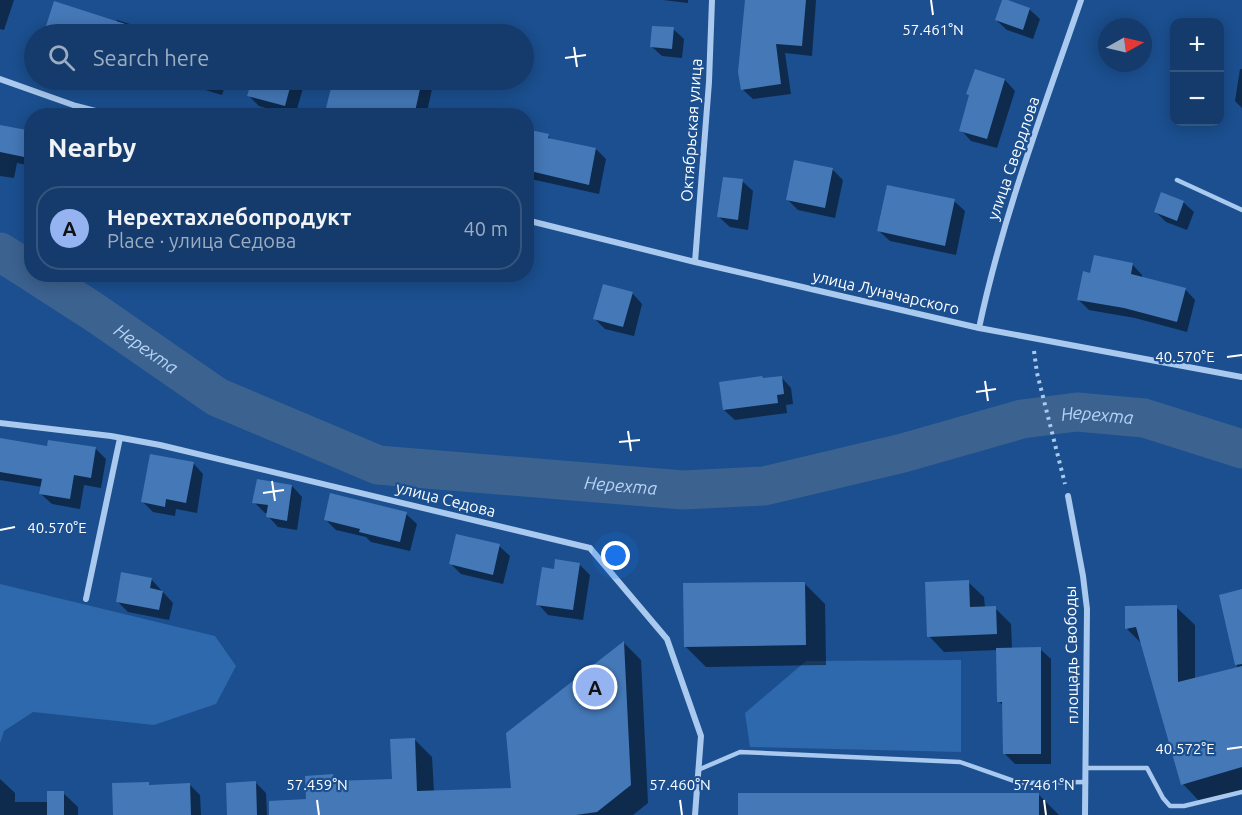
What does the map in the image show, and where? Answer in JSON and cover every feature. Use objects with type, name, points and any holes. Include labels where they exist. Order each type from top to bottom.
[{"type":"street","name":"Октябрьская улица","points":[[695,262],[709,82],[712,0]]},
{"type":"street","name":"улица Свердлова","points":[[979,328],[990,276],[1006,219],[1081,0]]},
{"type":"street","points":[[0,79],[24,88]]},
{"type":"street","points":[[31,90],[84,108]]},
{"type":"street","name":"улица Луначарского","points":[[534,222],[979,328],[1242,377]]},
{"type":"street","name":"улица Седова","points":[[0,423],[160,445],[590,548],[667,639],[701,736],[696,815]]},
{"type":"street","points":[[87,599],[120,438]]},
{"type":"street","name":"площадь Свободы","points":[[1068,496],[1083,576],[1086,609],[1085,815]]},
{"type":"lane","points":[[1177,180],[1242,210]]},
{"type":"lane","points":[[698,770],[740,752],[960,762],[1020,783],[1086,782]]},
{"type":"lane","points":[[1086,768],[1147,768],[1170,806],[1184,806],[1242,792]]},
{"type":"path","points":[[1032,339],[1037,373],[1068,496]]},
{"type":"shaded area","points":[[0,584],[215,636],[236,666],[216,704],[154,725],[33,712],[4,731],[0,743]]},
{"type":"shaded area","points":[[961,660],[961,752],[750,747],[745,713],[806,661]]},
{"type":"building","points":[[745,0],[806,0],[802,46],[776,44],[781,84],[741,90],[738,72]]},
{"type":"building","points":[[1002,0],[1030,8],[1023,30],[995,20]]},
{"type":"building","points":[[54,1],[125,24],[47,24]]},
{"type":"building","points":[[652,26],[674,27],[672,49],[650,47]]},
{"type":"building","points":[[975,69],[1005,79],[987,139],[959,131],[969,95],[966,94]]},
{"type":"building","points":[[249,90],[289,90],[285,106],[247,96]]},
{"type":"building","points":[[330,90],[420,90],[416,108],[326,108]]},
{"type":"building","points":[[0,125],[24,130],[24,157],[0,152]]},
{"type":"building","points":[[534,131],[549,134],[548,138],[596,148],[589,185],[534,172]]},
{"type":"building","points":[[794,160],[833,168],[825,208],[786,200]]},
{"type":"building","points":[[723,177],[743,179],[738,220],[717,217]]},
{"type":"building","points":[[887,185],[955,199],[945,246],[877,231]]},
{"type":"building","points":[[1161,192],[1184,201],[1177,221],[1154,212]]},
{"type":"building","points":[[1094,255],[1133,263],[1131,274],[1186,288],[1177,322],[1124,308],[1077,300],[1083,271],[1090,273]]},
{"type":"building","points":[[603,284],[633,292],[623,327],[593,319]]},
{"type":"building","points":[[762,376],[763,378],[782,376],[784,394],[777,395],[778,403],[723,410],[719,382]]},
{"type":"building","points":[[0,438],[47,446],[48,440],[96,447],[91,478],[74,475],[70,499],[39,494],[42,479],[0,472]]},
{"type":"building","points":[[150,454],[194,462],[186,503],[166,499],[165,507],[141,502]]},
{"type":"building","points":[[257,479],[292,485],[287,521],[266,517],[268,505],[252,503]]},
{"type":"building","points":[[330,493],[407,512],[400,542],[324,520]]},
{"type":"building","points":[[456,534],[500,544],[493,575],[449,564]]},
{"type":"building","points":[[555,559],[580,563],[573,610],[536,605],[542,567],[554,569]]},
{"type":"building","points":[[121,572],[152,578],[150,588],[163,591],[159,610],[116,602]]},
{"type":"building","points":[[969,580],[970,607],[996,606],[997,634],[927,637],[925,582]]},
{"type":"building","points":[[805,582],[806,645],[684,647],[683,583]]},
{"type":"building","points":[[1242,589],[1242,664],[1235,665],[1219,595]]},
{"type":"building","points":[[1177,605],[1178,682],[1242,666],[1242,767],[1181,785],[1136,627],[1125,629],[1125,606]]},
{"type":"building","points":[[624,641],[631,785],[597,812],[576,815],[269,815],[269,801],[306,799],[305,776],[333,774],[334,781],[392,779],[390,739],[415,738],[417,791],[511,788],[506,733]]},
{"type":"building","points":[[1041,647],[1041,754],[1003,754],[1002,702],[997,702],[996,648]]},
{"type":"building","points":[[256,781],[257,815],[227,815],[226,783]]},
{"type":"building","points":[[149,782],[149,785],[190,783],[191,815],[113,815],[112,783]]},
{"type":"building","points":[[47,791],[64,791],[64,815],[47,815]]},
{"type":"building","points":[[738,793],[1039,793],[1039,815],[738,815]]},
{"type":"waterway","name":"Нерехта","points":[[0,252],[24,267]]},
{"type":"waterway","name":"Нерехта","points":[[47,282],[217,397],[378,465],[683,490],[764,486],[903,453],[1022,419],[1077,412],[1144,418],[1242,449]]},
{"type":"place","name":"Нерехтахлебопродукт","points":[[595,687]]}]
